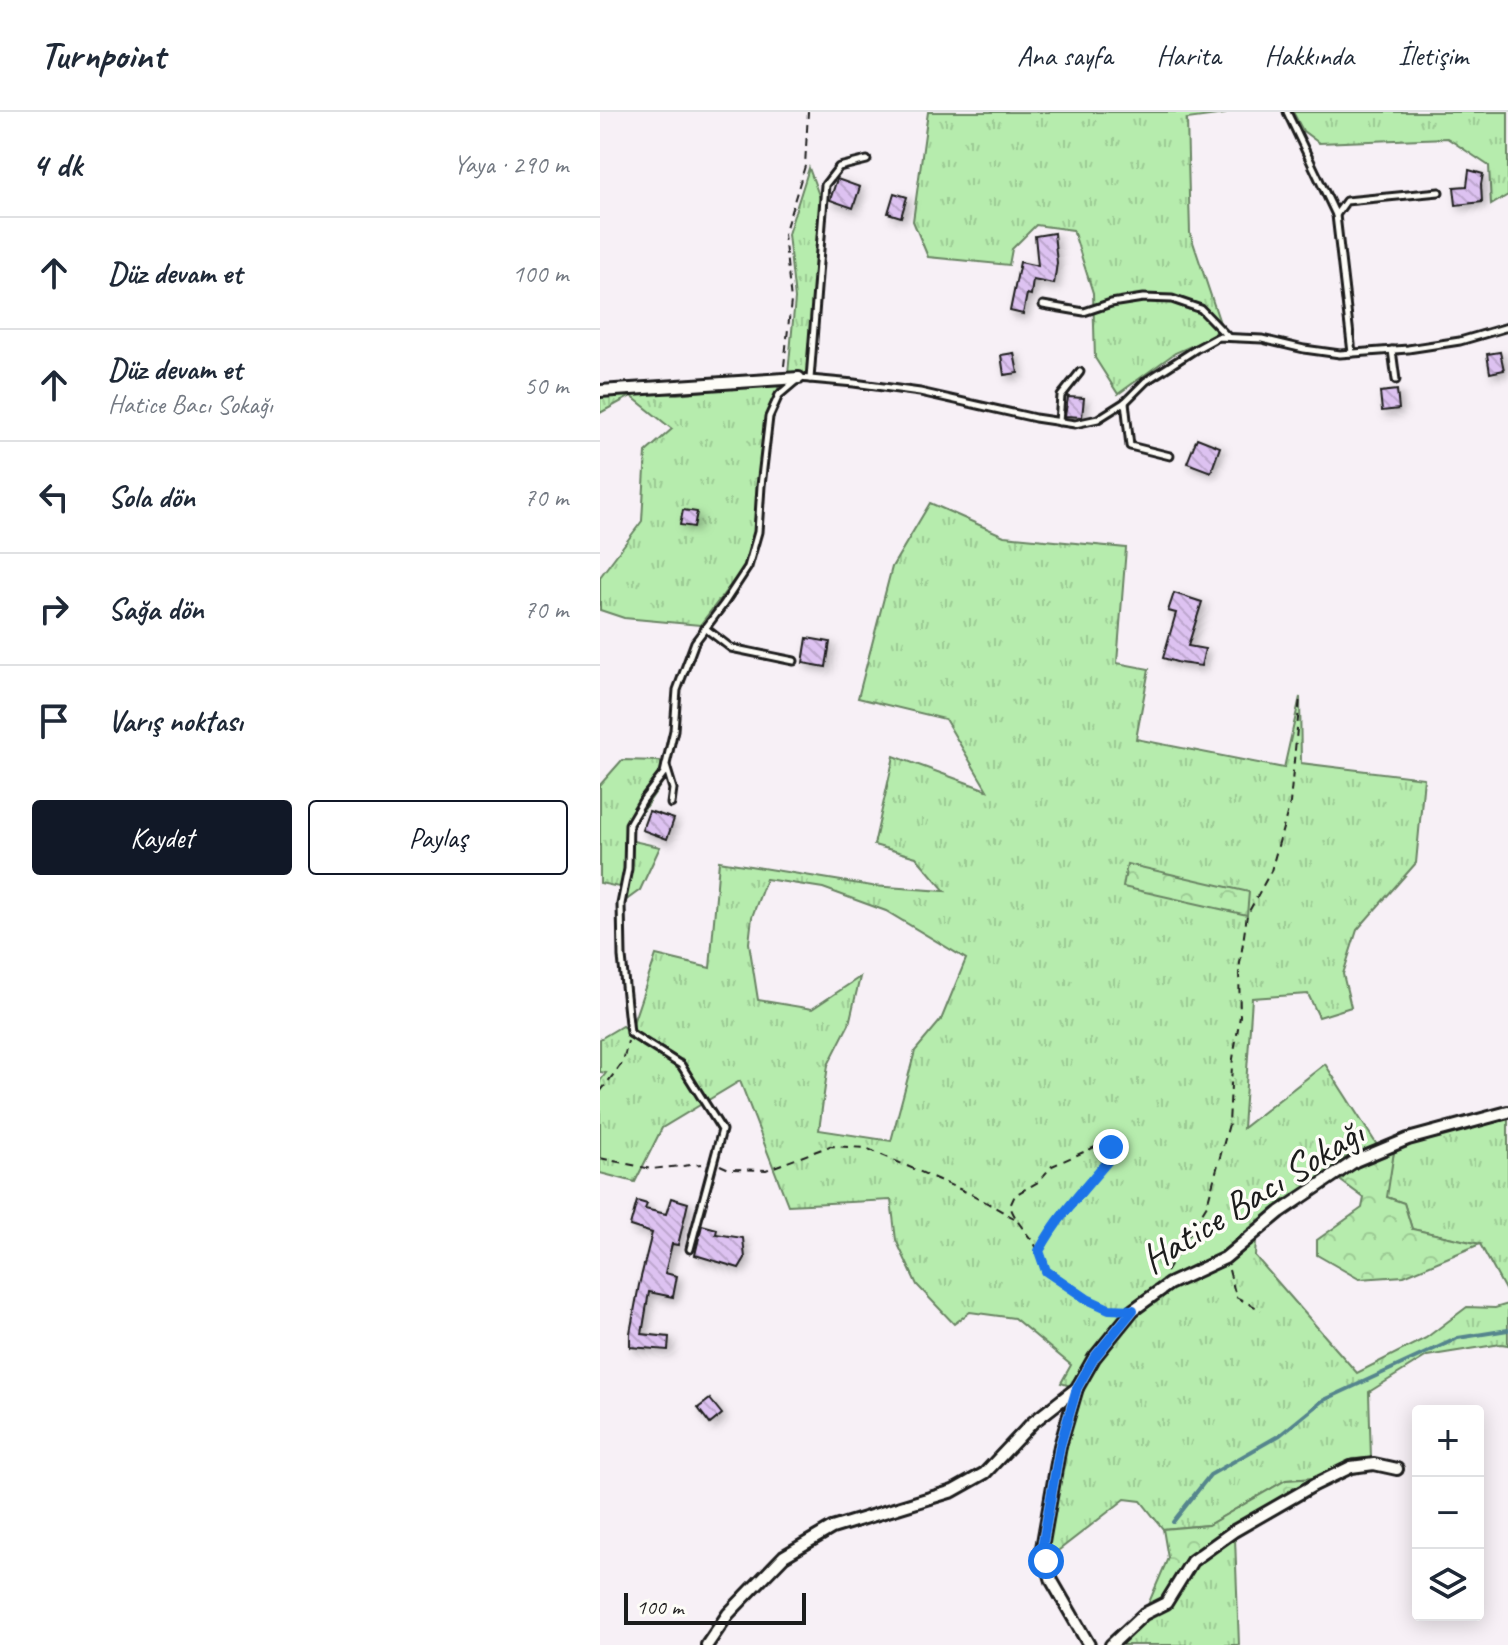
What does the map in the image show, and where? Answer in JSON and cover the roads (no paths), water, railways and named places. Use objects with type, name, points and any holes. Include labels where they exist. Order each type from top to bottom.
[{"type":"street","points":[[600,391],[805,379]]},
{"type":"street","name":"Hatice Bacı Sokağı","points":[[707,1645],[728,1614],[784,1556],[832,1528],[953,1491],[985,1473],[1032,1423],[1077,1388],[1094,1358],[1133,1310],[1169,1284],[1225,1258],[1280,1212],[1355,1161],[1408,1139],[1508,1112]]},
{"type":"street","points":[[1077,1388],[1060,1446],[1042,1548],[1052,1581],[1089,1645]]},
{"type":"street","points":[[1111,1645],[1144,1614],[1166,1603],[1192,1561],[1234,1531],[1351,1467],[1374,1464],[1397,1469]]},
{"type":"lane","points":[[1287,112],[1336,215],[1352,353]]},
{"type":"lane","points":[[805,379],[825,185],[839,167],[867,160]]},
{"type":"lane","points":[[1336,215],[1346,201],[1439,192]]},
{"type":"lane","points":[[1043,305],[1084,312],[1111,303],[1143,298],[1172,299],[1201,309],[1229,338]]},
{"type":"lane","points":[[690,1249],[722,1130],[681,1065],[630,1033],[622,957],[621,904],[628,869],[629,824],[664,773],[674,730],[677,690],[695,642],[748,567],[758,532],[769,417],[779,395],[805,379],[854,383],[920,392],[1075,424],[1098,419],[1125,402],[1146,381],[1218,337],[1262,339],[1340,354],[1460,341],[1508,327]]},
{"type":"lane","points":[[1392,350],[1396,380]]},
{"type":"lane","points":[[1059,422],[1061,396],[1080,372]]},
{"type":"lane","points":[[1125,402],[1130,446],[1170,456]]},
{"type":"lane","points":[[705,628],[731,648],[794,661]]},
{"type":"lane","points":[[666,765],[673,789],[671,804]]},
{"type":"waterway","points":[[1173,1522],[1210,1475],[1280,1435],[1322,1401],[1458,1338],[1508,1330]]}]
